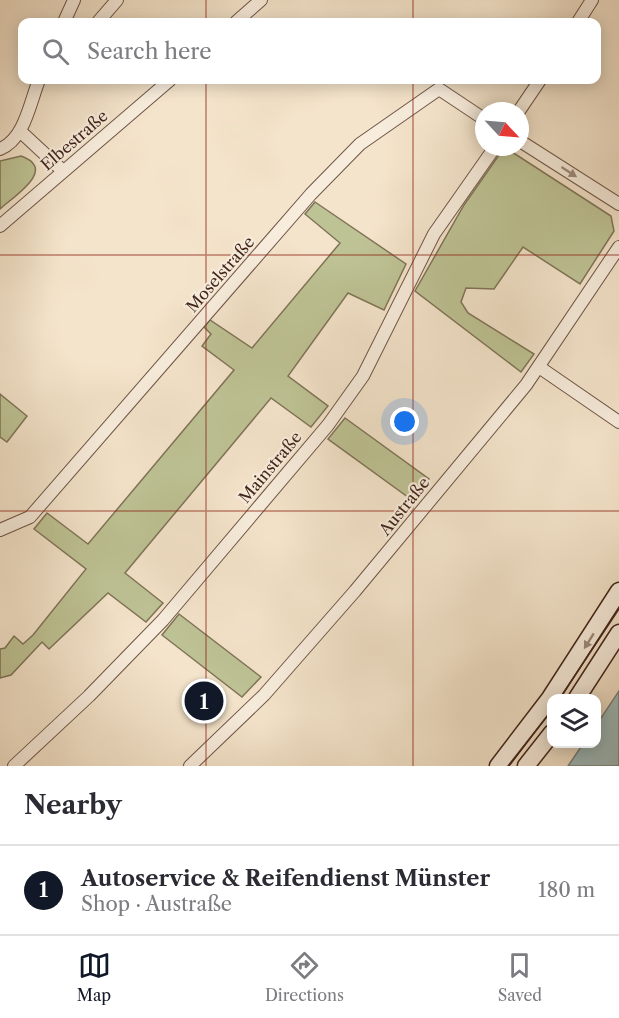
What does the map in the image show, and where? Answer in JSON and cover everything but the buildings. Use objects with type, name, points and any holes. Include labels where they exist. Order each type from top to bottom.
[{"type":"main road","points":[[498,766],[550,698],[619,591]]},
{"type":"main road","points":[[580,694],[619,633]]},
{"type":"main road","points":[[526,766],[547,739]]},
{"type":"street","points":[[66,18],[74,0]]},
{"type":"street","points":[[101,18],[117,0]]},
{"type":"street","points":[[241,18],[261,0]]},
{"type":"street","points":[[581,18],[592,0]]},
{"type":"street","points":[[0,149],[8,146],[20,131],[38,84]]},
{"type":"street","name":"Elbestraße","points":[[0,226],[165,84]]},
{"type":"street","points":[[525,102],[537,84]]},
{"type":"street","name":"Moselstraße","points":[[0,530],[30,517],[311,194],[360,144],[439,89],[475,113]]},
{"type":"street","points":[[20,131],[63,171]]},
{"type":"street","points":[[529,147],[619,204]]},
{"type":"street","name":"Mainstraße","points":[[14,766],[89,696],[163,620],[328,425],[363,376],[434,234],[489,156]]},
{"type":"street","name":"Austraße","points":[[190,766],[264,694],[356,591],[539,367],[619,247]]},
{"type":"street","points":[[539,367],[619,422]]},
{"type":"green space","points":[[21,156],[31,161],[35,168],[34,175],[23,190],[0,209],[0,161]]},
{"type":"green space","points":[[498,156],[518,156],[611,216],[614,231],[580,284],[523,247],[494,289],[466,288],[461,302],[468,313],[534,354],[521,372],[415,291],[464,205]]},
{"type":"green space","points":[[315,202],[406,264],[384,310],[348,293],[288,376],[328,406],[311,427],[271,398],[125,573],[163,603],[146,622],[108,593],[49,649],[42,642],[11,675],[0,678],[0,649],[5,648],[14,636],[23,644],[33,635],[86,569],[34,529],[47,513],[88,544],[234,370],[202,346],[211,334],[204,327],[210,320],[252,348],[340,243],[305,214]]},
{"type":"green space","points":[[0,394],[27,416],[7,442],[0,437]]},
{"type":"green space","points":[[345,418],[429,479],[412,500],[328,439]]},
{"type":"green space","points":[[179,614],[261,677],[242,697],[162,635]]},
{"type":"water","points":[[619,691],[619,766],[568,766],[580,748],[601,748],[601,718]]},
{"type":"tram line","points":[[563,694],[619,609]]},
{"type":"tram line","points":[[508,766],[547,716]]},
{"type":"place","name":"Autoservice & Reifendienst Münster","points":[[204,701]]}]
